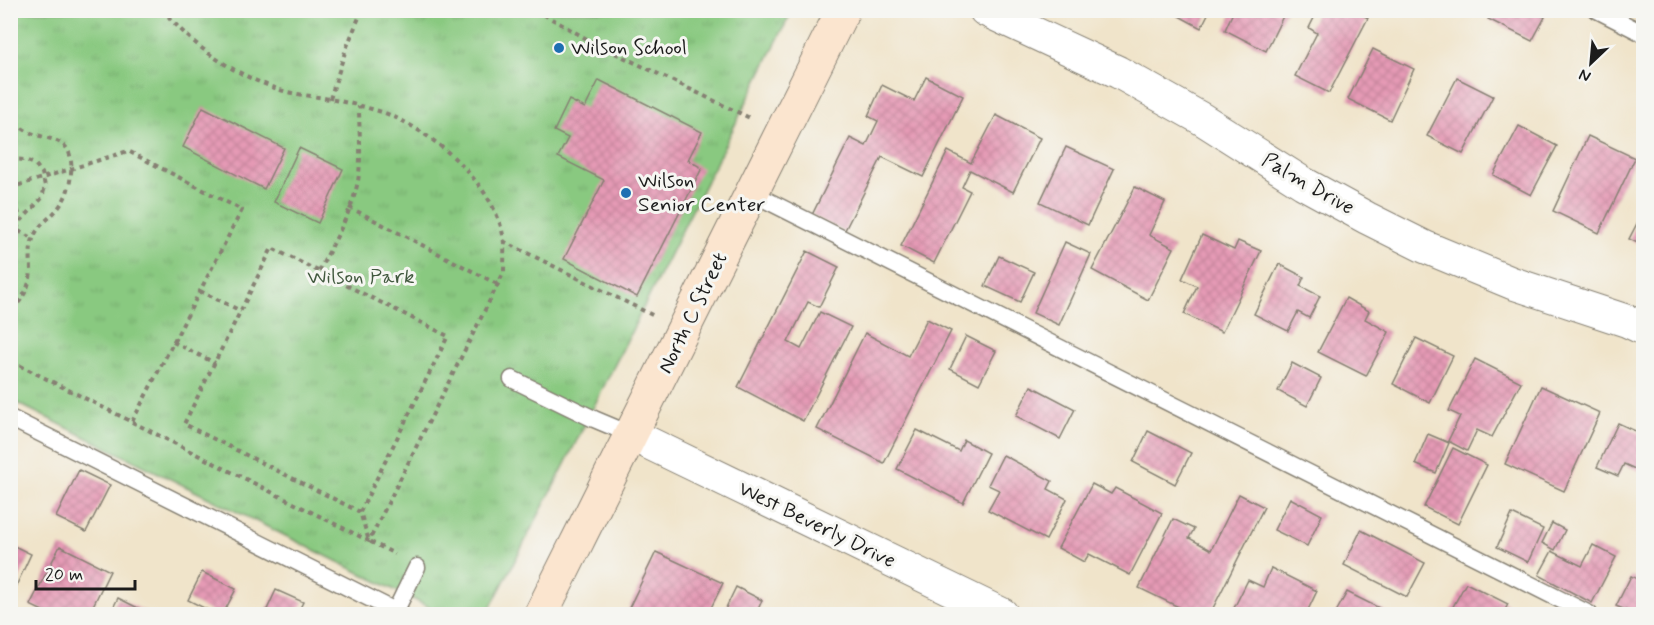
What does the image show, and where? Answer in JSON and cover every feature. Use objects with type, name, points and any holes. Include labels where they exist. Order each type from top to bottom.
[{"type":"street","name":"North C Street","points":[[541,615],[843,10]]},
{"type":"street","name":"Palm Drive","points":[[985,10],[1118,72],[1202,119],[1303,183],[1425,247],[1512,283],[1627,321],[1644,329]]},
{"type":"street","name":"West Beverly Drive","points":[[632,435],[1002,615]]},
{"type":"lane","points":[[1597,10],[1644,34]]},
{"type":"lane","points":[[752,194],[1589,615]]},
{"type":"lane","points":[[512,379],[632,435]]},
{"type":"lane","points":[[10,418],[398,613],[417,567]]},
{"type":"path","points":[[164,10],[189,38],[226,65],[250,78],[289,93],[330,99],[384,113],[418,130],[452,155],[485,194],[496,217],[503,241],[504,272],[499,285],[369,541]]},
{"type":"path","points":[[330,99],[346,49],[362,10]]},
{"type":"path","points":[[536,10],[594,43],[783,133]]},
{"type":"path","points":[[318,271],[349,207],[358,180],[359,106]]},
{"type":"path","points":[[10,115],[16,124],[27,132],[63,144],[70,156],[72,168],[64,200],[42,222],[33,238],[27,289],[21,300],[10,311]]},
{"type":"path","points":[[21,221],[11,186],[128,151],[242,210],[132,422]]},
{"type":"path","points":[[10,159],[25,160],[35,165],[44,177],[45,186],[42,198],[16,230],[10,250]]},
{"type":"path","points":[[349,207],[499,285]]},
{"type":"path","points":[[10,227],[33,238]]},
{"type":"path","points":[[503,241],[684,331]]},
{"type":"path","points":[[360,512],[184,424],[272,248],[448,336],[360,512],[369,541]]},
{"type":"path","points":[[200,291],[241,311]]},
{"type":"path","points":[[173,342],[215,363]]},
{"type":"path","points":[[10,350],[15,363],[369,541]]},
{"type":"path","points":[[15,363],[20,365]]},
{"type":"green space","name":"Wilson Park","points":[[10,11],[792,11],[559,476],[487,614],[443,614],[11,400]]},
{"type":"building","points":[[1168,10],[1210,10],[1201,28]]},
{"type":"building","points":[[1234,10],[1286,10],[1266,51],[1225,30]]},
{"type":"building","points":[[1318,10],[1354,10],[1368,18],[1329,93],[1295,76],[1317,33],[1309,28]]},
{"type":"building","points":[[1493,10],[1532,10],[1545,17],[1532,41],[1488,19]]},
{"type":"building","points":[[1373,49],[1414,69],[1390,120],[1348,99]]},
{"type":"building","points":[[926,77],[963,96],[923,177],[882,157],[844,232],[812,215],[850,138],[866,146],[878,121],[868,116],[882,85],[914,101]]},
{"type":"building","points":[[1457,78],[1493,96],[1463,154],[1427,136]]},
{"type":"building","points":[[599,80],[702,132],[688,160],[702,168],[637,297],[564,259],[604,180],[558,157],[568,138],[554,131],[569,100],[585,108]]},
{"type":"building","points":[[203,107],[284,148],[264,189],[183,147]]},
{"type":"building","points":[[996,115],[1040,138],[1013,192],[970,170],[962,187],[970,191],[934,263],[901,246],[948,151],[971,163]]},
{"type":"building","points":[[1519,126],[1557,146],[1531,195],[1493,175]]},
{"type":"building","points":[[1588,136],[1635,158],[1599,233],[1553,211]]},
{"type":"building","points":[[1066,147],[1114,169],[1088,225],[1040,202]]},
{"type":"building","points":[[299,148],[343,169],[318,223],[274,202]]},
{"type":"building","points":[[1135,187],[1165,202],[1149,235],[1174,248],[1148,300],[1092,270]]},
{"type":"building","points":[[1644,210],[1644,246],[1629,239]]},
{"type":"building","points":[[1202,235],[1234,250],[1238,241],[1261,251],[1222,332],[1184,314],[1197,286],[1182,279]]},
{"type":"building","points":[[1065,242],[1091,254],[1059,325],[1033,313]]},
{"type":"building","points":[[807,251],[839,267],[819,307],[808,302],[788,342],[801,349],[820,312],[851,327],[803,421],[738,387]]},
{"type":"building","points":[[999,256],[1034,272],[1020,302],[985,286]]},
{"type":"building","points":[[1279,264],[1304,277],[1300,286],[1320,296],[1309,318],[1298,312],[1288,331],[1254,314]]},
{"type":"building","points":[[1346,298],[1369,311],[1365,319],[1389,332],[1366,376],[1318,352]]},
{"type":"building","points":[[927,319],[951,331],[884,463],[817,429],[865,333],[908,356]]},
{"type":"building","points":[[966,336],[996,351],[979,384],[950,369]]},
{"type":"building","points":[[1416,338],[1453,356],[1430,403],[1393,384]]},
{"type":"building","points":[[1475,359],[1521,382],[1492,437],[1477,430],[1467,451],[1448,441],[1460,416],[1449,411]]},
{"type":"building","points":[[1292,363],[1321,378],[1307,406],[1278,391]]},
{"type":"building","points":[[1031,386],[1075,409],[1060,439],[1016,416]]},
{"type":"building","points":[[1541,386],[1600,413],[1564,491],[1505,464]]},
{"type":"building","points":[[1618,423],[1644,435],[1644,473],[1624,464],[1618,476],[1597,467]]},
{"type":"building","points":[[917,430],[959,451],[964,440],[988,453],[963,503],[897,469]]},
{"type":"building","points":[[1148,431],[1191,453],[1175,484],[1133,462]]},
{"type":"building","points":[[1428,434],[1449,443],[1436,473],[1415,464]]},
{"type":"building","points":[[1453,448],[1487,465],[1458,524],[1424,507]]},
{"type":"building","points":[[1003,455],[1052,481],[1048,489],[1067,499],[1046,540],[988,510],[999,490],[988,485]]},
{"type":"building","points":[[79,470],[110,485],[86,532],[56,517]]},
{"type":"building","points":[[1092,484],[1111,494],[1115,488],[1162,513],[1130,575],[1089,554],[1084,562],[1058,548]]},
{"type":"building","points":[[1239,494],[1264,507],[1210,614],[1193,614],[1139,588],[1173,519],[1194,529],[1189,538],[1211,550]]},
{"type":"building","points":[[1290,498],[1322,515],[1307,546],[1274,530]]},
{"type":"building","points":[[1512,514],[1543,529],[1528,562],[1497,547]]},
{"type":"building","points":[[1552,523],[1565,530],[1555,550],[1542,543]]},
{"type":"building","points":[[1361,530],[1425,563],[1407,597],[1344,565]]},
{"type":"building","points":[[10,544],[31,554],[10,599]]},
{"type":"building","points":[[1593,545],[1616,557],[1592,603],[1539,575],[1552,551],[1582,566]]},
{"type":"building","points":[[60,546],[110,571],[89,614],[49,614],[30,605]]},
{"type":"building","points":[[656,552],[723,583],[708,614],[626,614]]},
{"type":"building","points":[[1271,568],[1317,591],[1306,614],[1231,614],[1248,580],[1263,587]]},
{"type":"building","points":[[202,572],[236,589],[223,614],[216,614],[188,600]]},
{"type":"building","points":[[1631,576],[1644,582],[1644,614],[1635,614],[1616,606]]},
{"type":"building","points":[[1466,583],[1508,604],[1503,614],[1449,614]]},
{"type":"building","points":[[736,587],[762,600],[757,612],[763,614],[723,614]]},
{"type":"building","points":[[276,590],[303,602],[297,614],[265,614]]},
{"type":"building","points":[[1347,592],[1391,614],[1335,614]]},
{"type":"building","points":[[118,598],[150,614],[110,614]]},
{"type":"place","name":"Wilson School","points":[[559,48]]},
{"type":"place","name":"Wilson Senior Center","points":[[626,193]]}]
